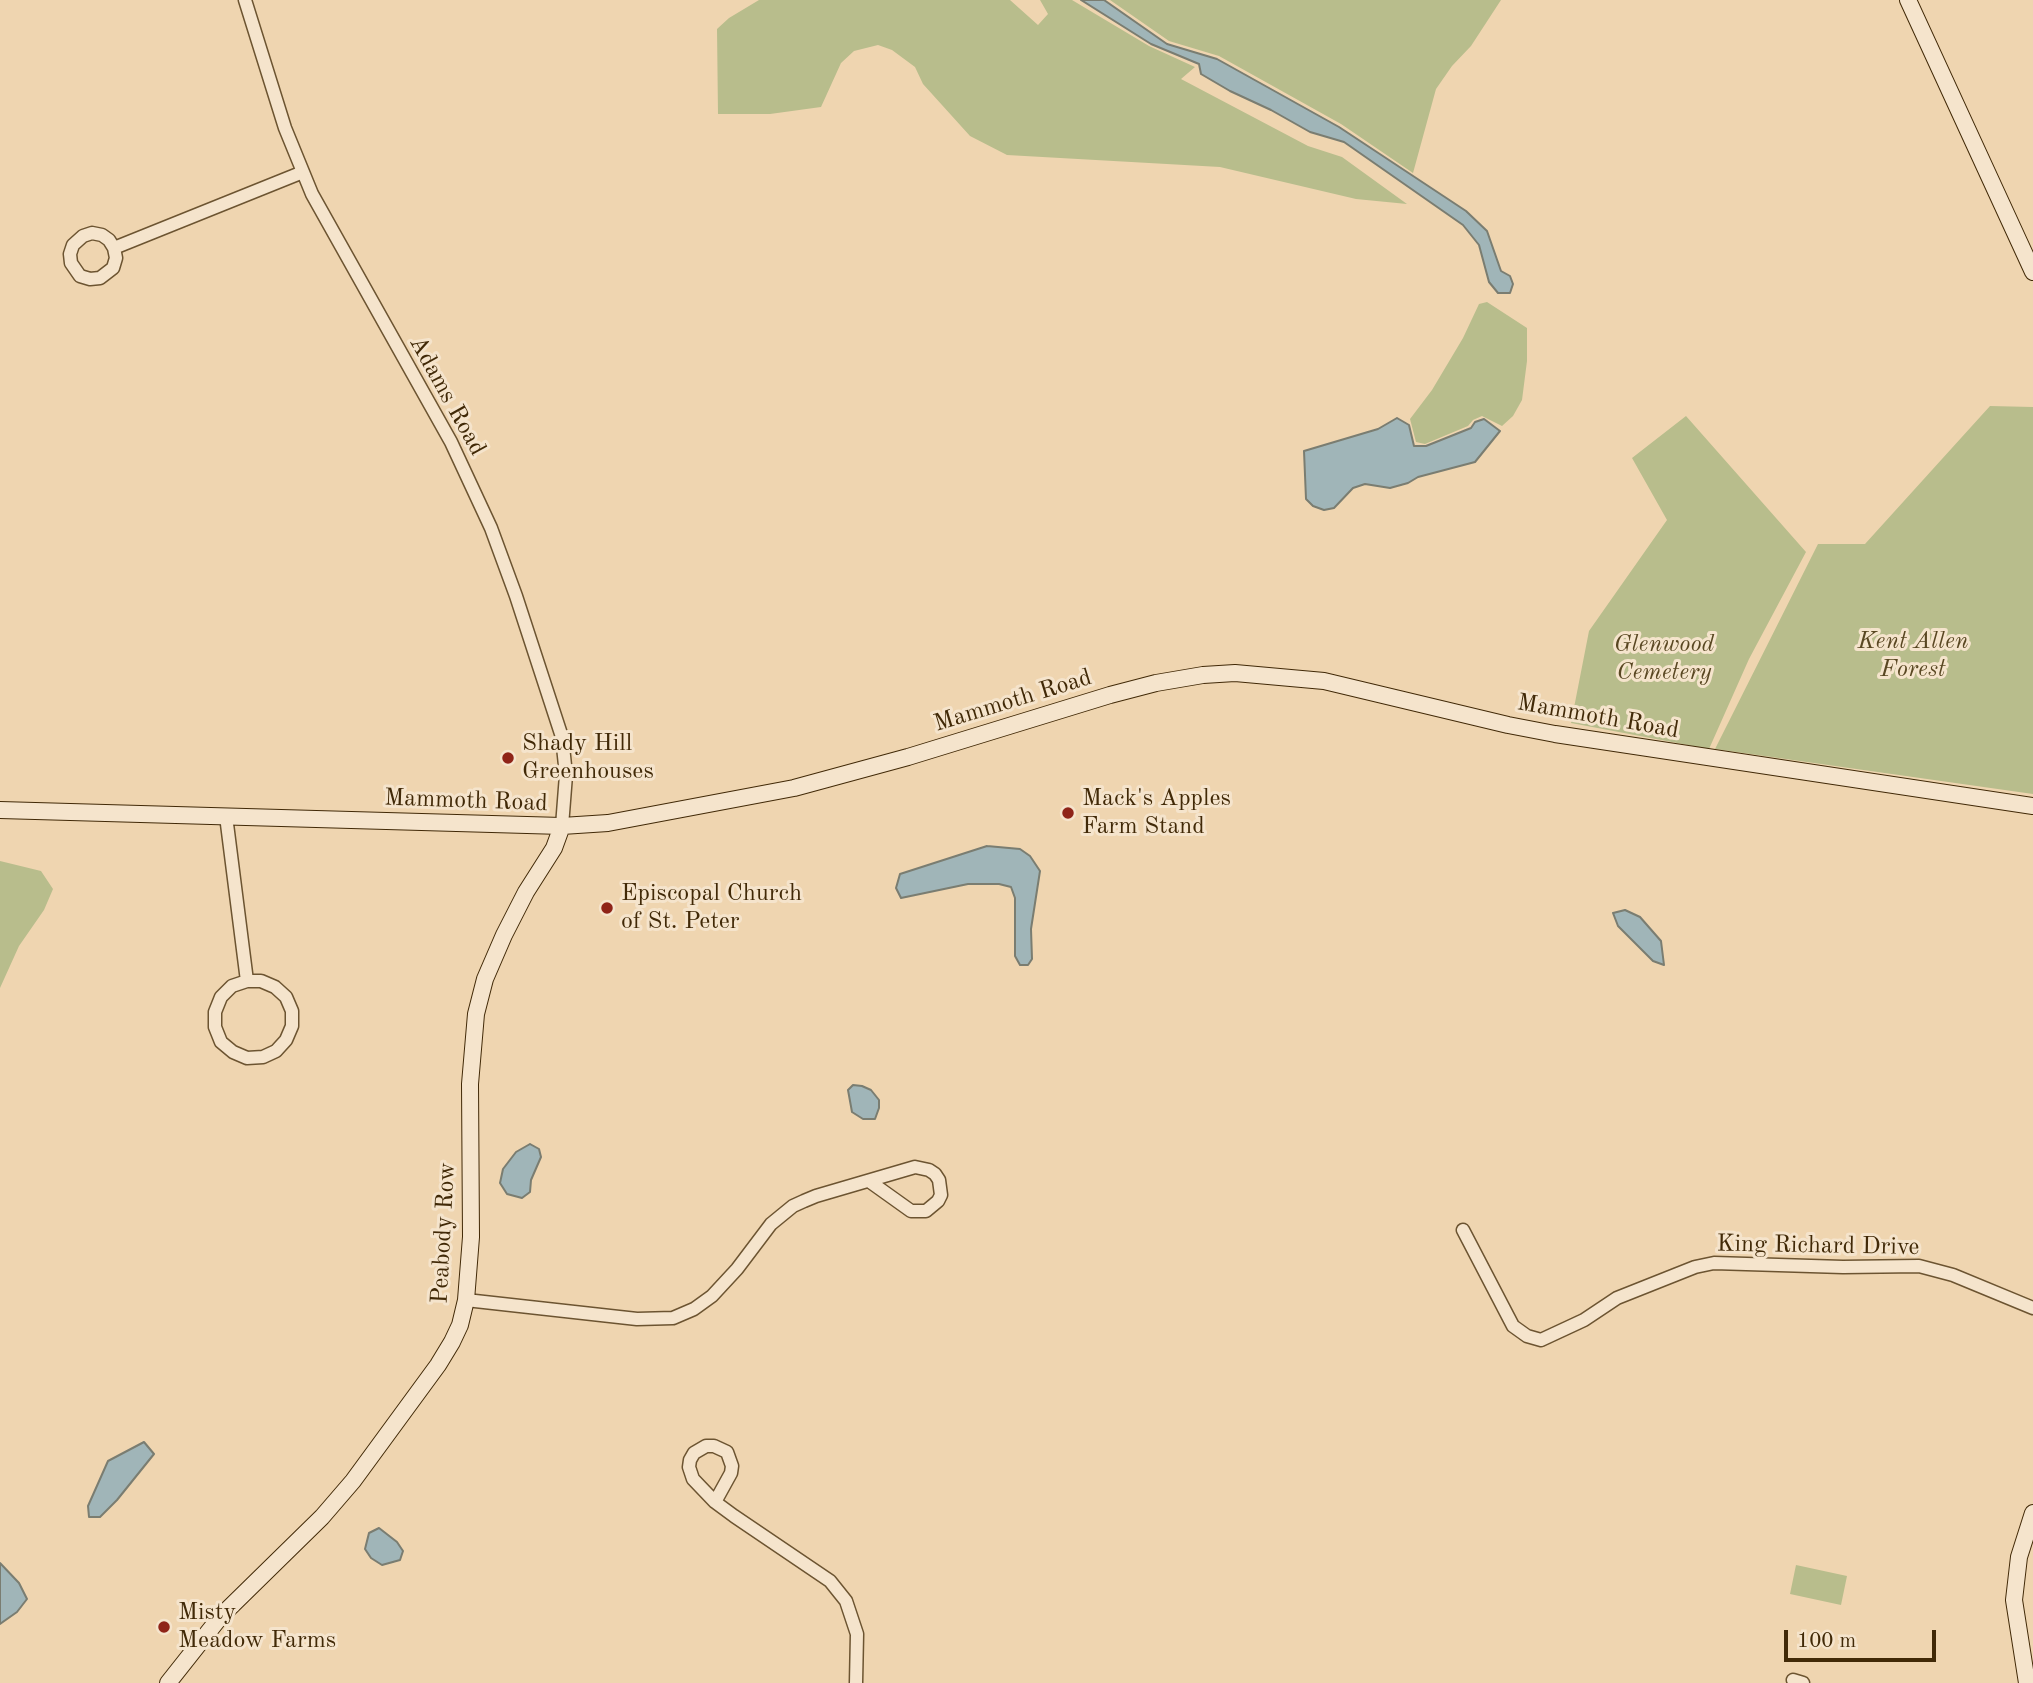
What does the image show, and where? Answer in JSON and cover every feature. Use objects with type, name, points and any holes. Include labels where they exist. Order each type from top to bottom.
[{"type":"main road","points":[[1908,0],[2033,272]]},
{"type":"main road","name":"Mammoth Road","points":[[0,810],[562,826],[622,820],[794,788],[908,757],[1110,695],[1168,681],[1235,673],[1324,681],[1555,734],[2033,806]]},
{"type":"main road","name":"Peabody Row","points":[[168,1683],[221,1616],[322,1517],[353,1481],[438,1365],[460,1325],[466,1300],[471,1237],[470,1084],[476,1014],[485,979],[504,935],[526,892],[554,848],[562,826]]},
{"type":"main road","points":[[2027,1683],[2014,1600],[2019,1557],[2033,1513]]},
{"type":"street","name":"Adams Road","points":[[245,0],[281,117],[303,172],[334,236],[451,442],[491,528],[562,737],[566,775],[562,826]]},
{"type":"street","points":[[114,248],[303,172]]},
{"type":"street","points":[[226,816],[247,981]]},
{"type":"street","points":[[247,981],[261,981],[275,987],[286,997],[292,1011],[292,1026],[286,1040],[276,1051],[263,1057],[247,1058],[233,1052],[221,1042],[215,1027],[215,1012],[221,997],[232,986],[247,981]]},
{"type":"street","points":[[466,1300],[637,1319],[673,1318],[694,1310],[712,1296],[737,1269],[771,1224],[793,1206],[816,1196],[915,1167],[922,1167],[935,1174],[939,1180],[940,1195],[933,1207],[919,1212],[905,1207],[869,1181]]},
{"type":"street","name":"King Richard Drive","points":[[1463,1230],[1513,1326],[1527,1336],[1541,1340],[1584,1320],[1617,1298],[1714,1263],[1843,1267],[1919,1266],[1954,1275],[2033,1308]]},
{"type":"street","points":[[715,1502],[819,1573],[838,1590],[855,1623],[858,1645],[856,1683]]},
{"type":"green space","points":[[759,0],[1010,0],[1038,25],[1048,14],[1040,0],[1072,0],[1149,46],[1195,67],[1181,79],[1308,146],[1342,157],[1407,204],[1356,199],[1220,167],[1007,155],[970,136],[923,84],[915,67],[892,50],[878,45],[854,51],[841,63],[821,107],[770,114],[718,114],[717,29],[729,18]]},
{"type":"green space","points":[[1110,0],[1501,0],[1471,46],[1452,66],[1436,89],[1413,173],[1341,124],[1219,56],[1169,41]]},
{"type":"green space","points":[[1487,302],[1527,328],[1527,361],[1522,400],[1513,416],[1502,426],[1482,416],[1468,426],[1425,444],[1416,442],[1410,419],[1432,390],[1463,338],[1479,304]]},
{"type":"green space","name":"Kent Allen Forest","points":[[1990,406],[2033,407],[2033,794],[1715,749],[1818,544],[1865,544]]},
{"type":"green space","name":"Glenwood Cemetery","points":[[1686,416],[1806,552],[1749,659],[1709,749],[1571,723],[1589,631],[1667,520],[1632,458]]},
{"type":"green space","points":[[0,861],[41,871],[53,889],[44,910],[19,946],[0,988]]},
{"type":"green space","points":[[1796,1565],[1847,1576],[1841,1605],[1790,1594]]},
{"type":"shaded area","points":[[1081,0],[1104,0],[1167,44],[1217,59],[1339,127],[1466,211],[1487,231],[1501,271],[1510,276],[1513,284],[1510,293],[1498,293],[1489,282],[1479,245],[1463,225],[1344,142],[1310,132],[1230,91],[1201,74],[1199,64],[1151,44]]},
{"type":"shaded area","points":[[1397,418],[1409,425],[1414,446],[1426,446],[1471,428],[1475,422],[1484,419],[1500,431],[1475,462],[1418,477],[1390,488],[1365,484],[1353,488],[1334,508],[1324,510],[1313,506],[1306,499],[1304,451],[1378,429]]},
{"type":"shaded area","points":[[987,846],[1020,849],[1030,856],[1040,871],[1031,929],[1032,959],[1028,965],[1020,965],[1015,956],[1015,898],[1011,887],[999,884],[968,884],[901,898],[896,888],[900,874]]},
{"type":"shaded area","points":[[1625,910],[1640,917],[1661,941],[1664,965],[1653,961],[1618,926],[1613,913]]},
{"type":"shaded area","points":[[853,1085],[871,1090],[879,1100],[875,1119],[863,1119],[852,1112],[848,1090]]},
{"type":"shaded area","points":[[530,1144],[539,1149],[541,1157],[531,1180],[530,1192],[522,1198],[507,1194],[500,1183],[503,1169],[516,1152]]},
{"type":"shaded area","points":[[144,1442],[154,1454],[100,1517],[89,1517],[88,1506],[108,1461]]},
{"type":"shaded area","points":[[379,1528],[397,1542],[403,1551],[400,1560],[382,1565],[371,1558],[365,1549],[369,1533]]},
{"type":"shaded area","points":[[0,1563],[19,1583],[27,1599],[17,1612],[0,1624]]},
{"type":"place","name":"Shady Hill Greenhouses","points":[[508,758]]},
{"type":"place","name":"Mack's Apples Farm Stand","points":[[1068,813]]},
{"type":"place","name":"Episcopal Church of St. Peter","points":[[607,908]]},
{"type":"place","name":"Misty Meadow Farms","points":[[164,1627]]}]
